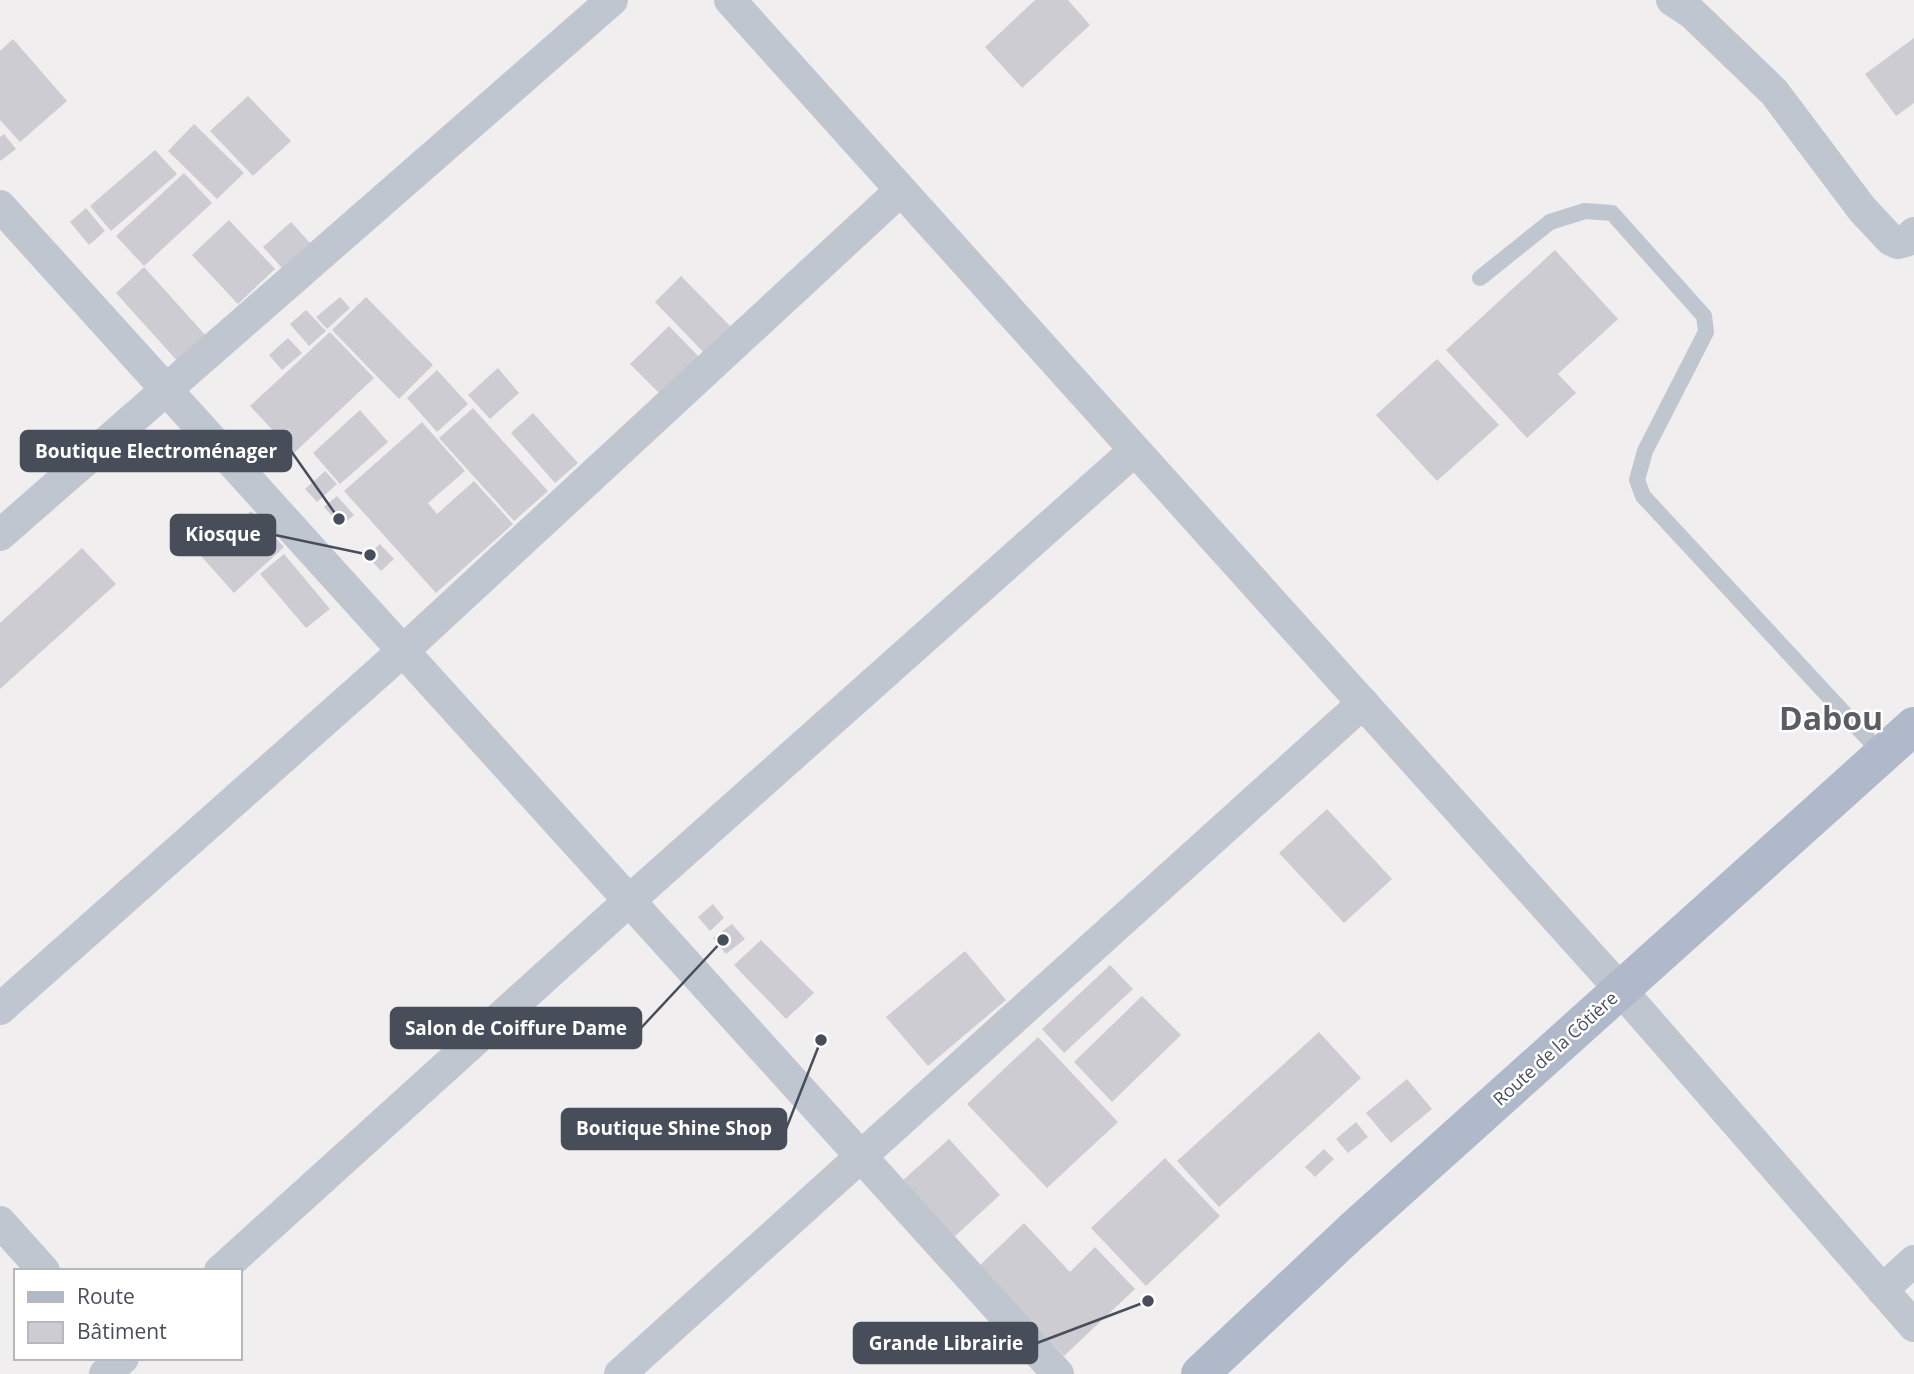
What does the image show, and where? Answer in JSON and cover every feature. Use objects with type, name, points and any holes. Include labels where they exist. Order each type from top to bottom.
[{"type":"main road","name":"Route de la Côtière","points":[[1200,1374],[1352,1231],[1914,726]]},
{"type":"street","points":[[0,535],[612,0]]},
{"type":"street","points":[[730,0],[1620,989],[1914,1326]]},
{"type":"street","points":[[1672,0],[1692,13],[1774,92],[1861,209],[1891,240],[1898,243],[1906,241],[1914,233]]},
{"type":"street","points":[[0,1009],[404,650],[901,190]]},
{"type":"street","points":[[0,206],[1058,1374]]},
{"type":"street","points":[[221,1269],[1135,450]]},
{"type":"street","points":[[620,1374],[1363,703]]},
{"type":"street","points":[[0,1222],[42,1269]]},
{"type":"street","points":[[1882,1290],[1914,1261]]},
{"type":"street","points":[[105,1374],[120,1360]]},
{"type":"street","points":[[124,1360],[136,1374]]},
{"type":"lane","points":[[1480,278],[1550,222],[1585,212],[1612,213],[1704,316],[1706,332],[1645,451],[1637,480],[1643,496],[1883,755]]},
{"type":"building","points":[[1035,0],[1068,0],[1090,25],[1022,88],[985,47]]},
{"type":"building","points":[[1914,38],[1914,103],[1896,116],[1865,74]]},
{"type":"building","points":[[13,39],[67,101],[20,142],[0,120],[0,51]]},
{"type":"building","points":[[248,96],[291,141],[253,176],[210,131]]},
{"type":"building","points":[[194,124],[244,173],[217,199],[168,151]]},
{"type":"building","points":[[4,134],[16,149],[0,161],[0,137]]},
{"type":"building","points":[[155,150],[177,174],[111,231],[90,206]]},
{"type":"building","points":[[184,173],[212,203],[144,266],[116,236]]},
{"type":"building","points":[[86,208],[105,231],[89,245],[70,222]]},
{"type":"building","points":[[229,220],[275,269],[238,304],[192,255]]},
{"type":"building","points":[[291,222],[310,243],[282,268],[263,247]]},
{"type":"building","points":[[1555,250],[1618,319],[1558,374],[1576,393],[1527,438],[1446,350]]},
{"type":"building","points":[[144,267],[208,338],[180,364],[116,293]]},
{"type":"building","points":[[681,276],[738,334],[711,360],[655,302]]},
{"type":"building","points":[[340,297],[350,308],[327,329],[316,317]]},
{"type":"building","points":[[366,297],[433,365],[399,399],[332,330]]},
{"type":"building","points":[[306,310],[326,331],[309,346],[290,324]]},
{"type":"building","points":[[669,326],[700,358],[661,395],[630,364]]},
{"type":"building","points":[[330,332],[374,378],[294,453],[250,406]]},
{"type":"building","points":[[288,338],[302,353],[282,370],[269,355]]},
{"type":"building","points":[[1437,359],[1499,425],[1437,481],[1376,415]]},
{"type":"building","points":[[498,368],[519,393],[490,419],[468,395]]},
{"type":"building","points":[[437,370],[468,404],[437,432],[407,398]]},
{"type":"building","points":[[473,408],[548,491],[514,521],[439,438]]},
{"type":"building","points":[[360,410],[388,442],[340,484],[313,453]]},
{"type":"building","points":[[533,413],[578,463],[555,483],[511,433]]},
{"type":"building","points":[[422,422],[465,471],[428,503],[437,514],[474,481],[513,524],[436,593],[344,491]]},
{"type":"building","points":[[325,471],[337,484],[317,502],[305,489]]},
{"type":"building","points":[[337,496],[354,515],[341,526],[324,507]]},
{"type":"building","points":[[251,511],[284,547],[234,593],[201,556]]},
{"type":"building","points":[[380,544],[394,559],[381,571],[367,556]]},
{"type":"building","points":[[82,548],[116,584],[0,689],[0,623]]},
{"type":"building","points":[[284,554],[330,609],[306,628],[260,574]]},
{"type":"building","points":[[1327,809],[1392,879],[1344,923],[1279,853]]},
{"type":"building","points":[[713,904],[724,918],[710,931],[698,917]]},
{"type":"building","points":[[732,924],[745,939],[726,954],[713,938]]},
{"type":"building","points":[[761,940],[814,993],[786,1019],[734,965]]},
{"type":"building","points":[[965,951],[1006,1000],[928,1066],[886,1017]]},
{"type":"building","points":[[1110,965],[1133,989],[1064,1053],[1042,1029]]},
{"type":"building","points":[[1142,996],[1181,1035],[1112,1102],[1074,1062]]},
{"type":"building","points":[[1319,1032],[1361,1078],[1219,1207],[1177,1161]]},
{"type":"building","points":[[1038,1037],[1118,1122],[1047,1188],[967,1104]]},
{"type":"building","points":[[1407,1079],[1432,1109],[1391,1143],[1366,1113]]},
{"type":"building","points":[[1356,1122],[1368,1137],[1348,1153],[1336,1139]]},
{"type":"building","points":[[949,1139],[1000,1195],[954,1237],[902,1181]]},
{"type":"building","points":[[1324,1149],[1334,1159],[1315,1177],[1305,1167]]},
{"type":"building","points":[[1165,1158],[1220,1216],[1146,1286],[1091,1228]]},
{"type":"building","points":[[1024,1223],[1070,1272],[1095,1247],[1135,1289],[1064,1356],[979,1266]]},
{"type":"place","name":"Boutique Electroménager","points":[[339,519]]},
{"type":"place","name":"Kiosque","points":[[370,555]]},
{"type":"place","name":"Salon de Coiffure Dame","points":[[723,940]]},
{"type":"place","name":"Boutique Shine Shop","points":[[821,1040]]},
{"type":"place","name":"Grande Librairie","points":[[1148,1301]]},
{"type":"district","name":"Dabou","points":[[1831,717]]}]
